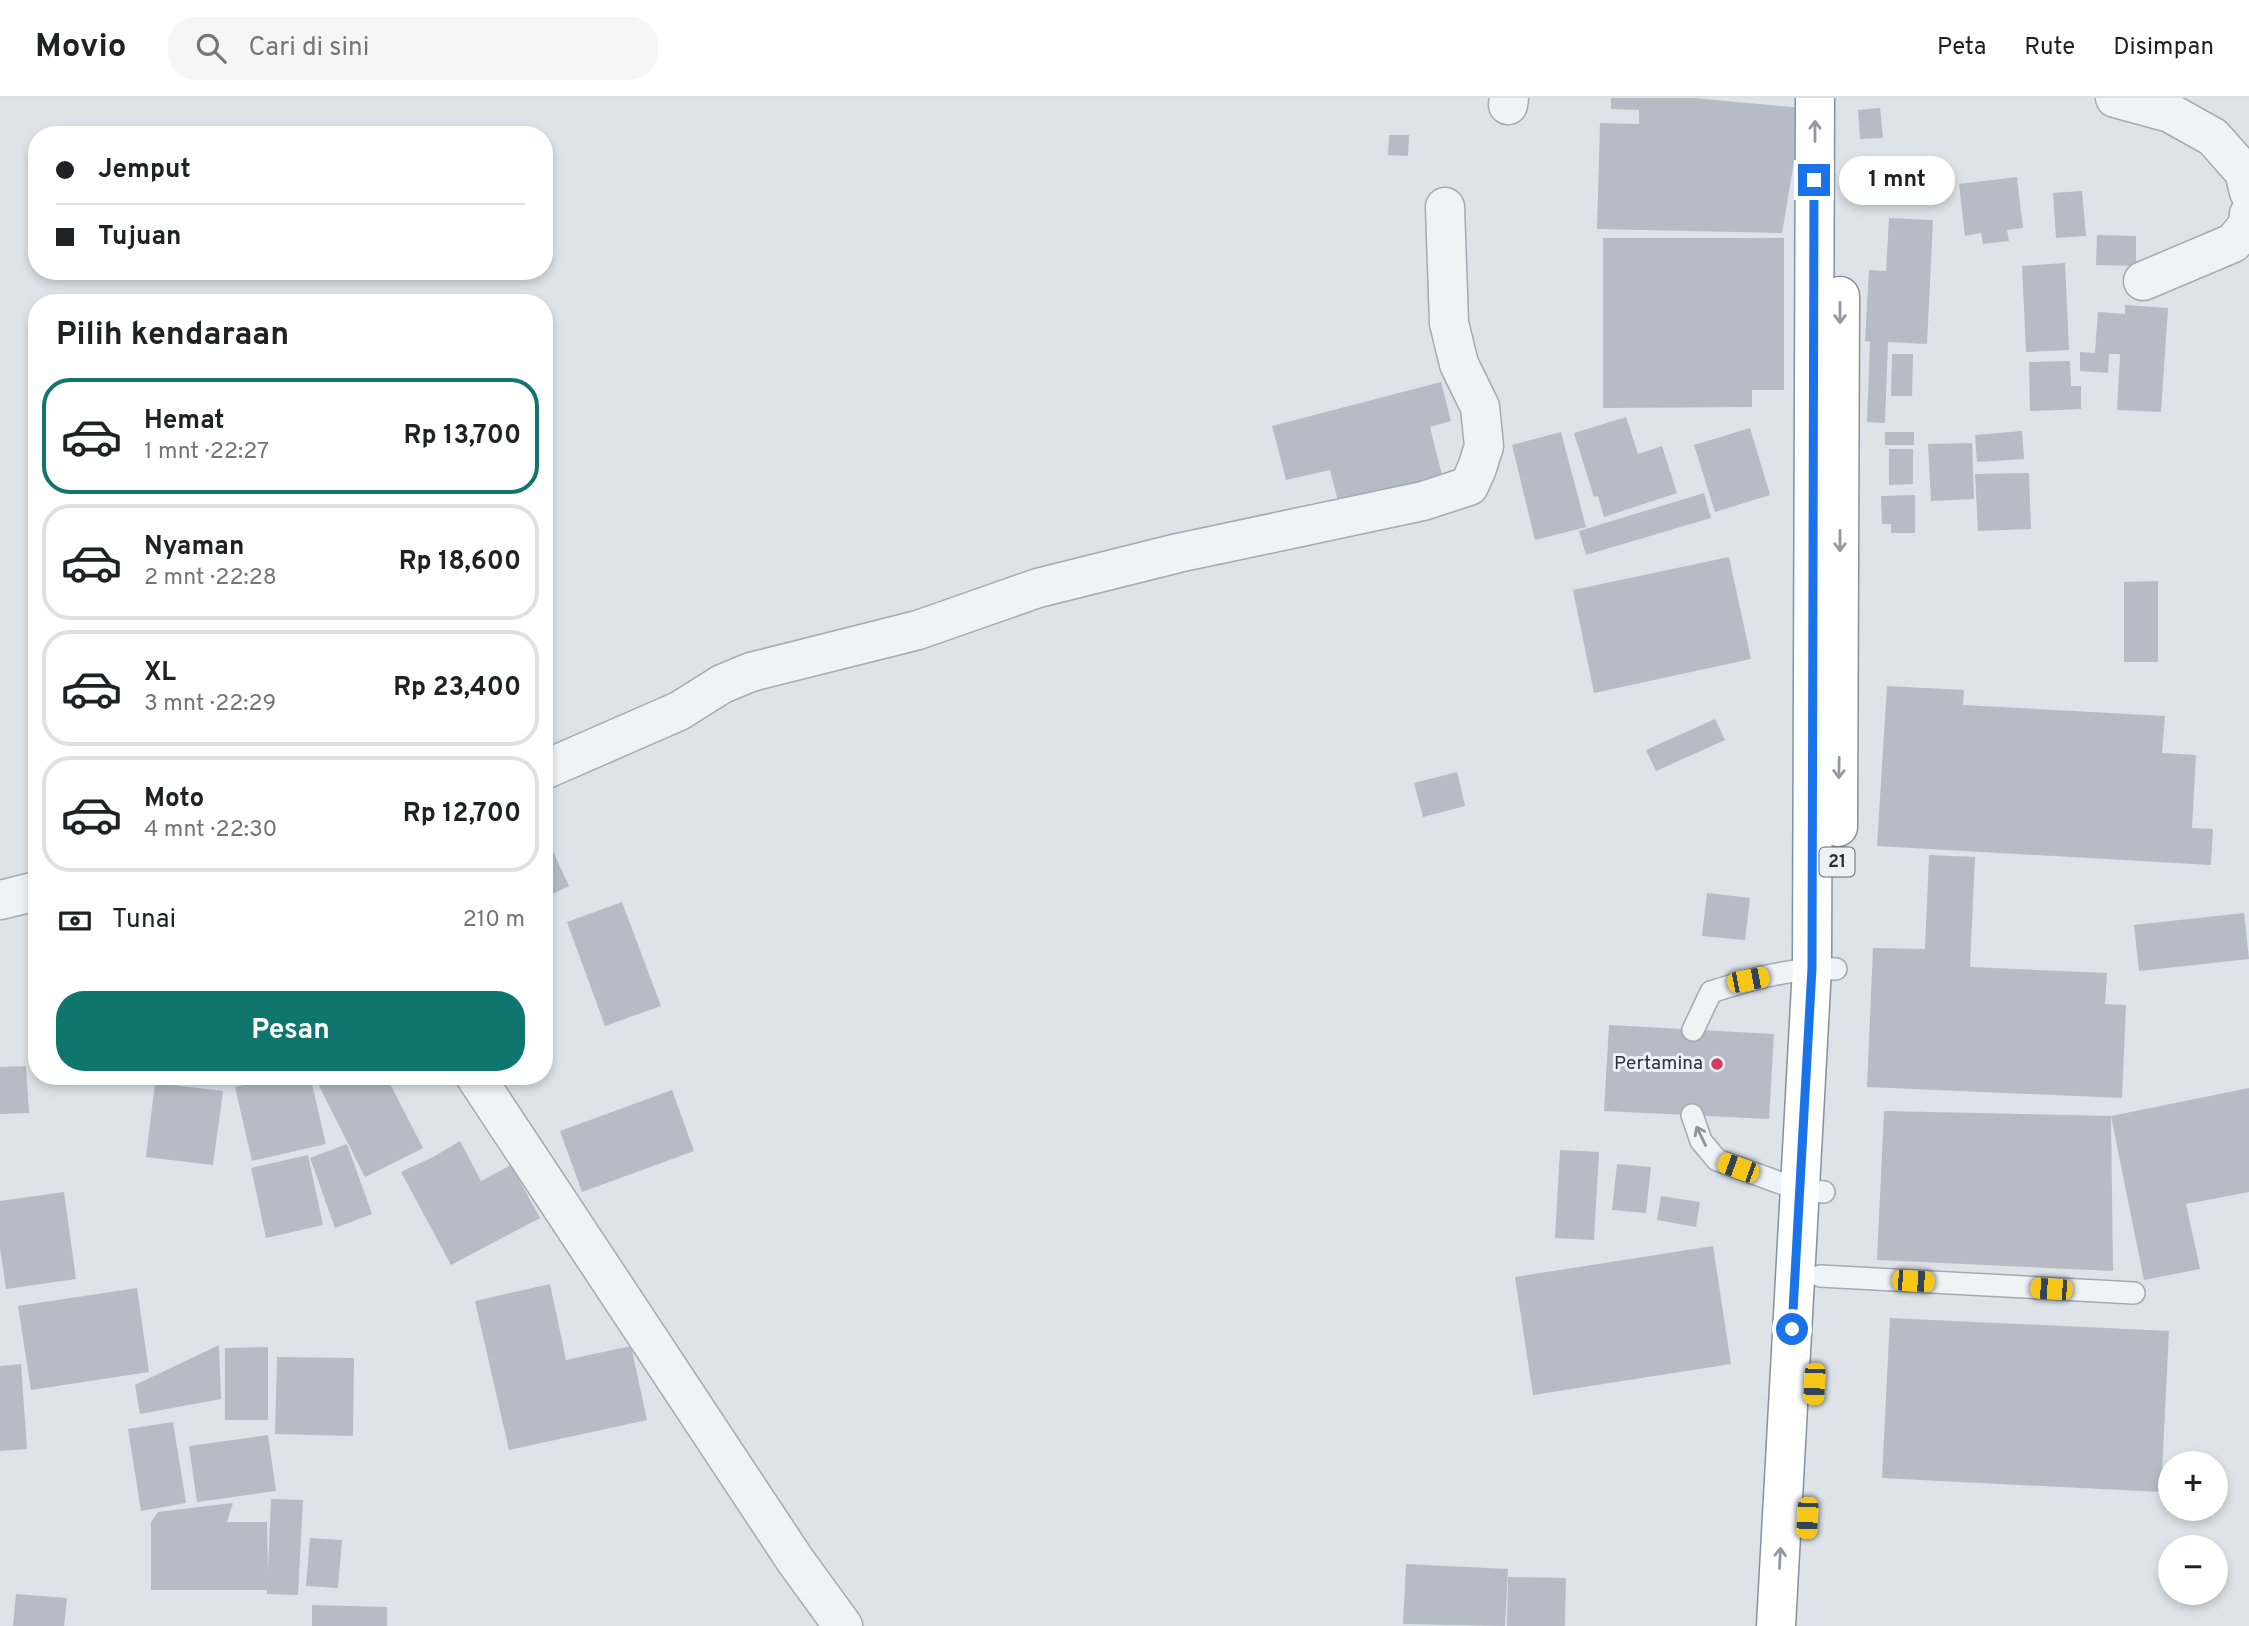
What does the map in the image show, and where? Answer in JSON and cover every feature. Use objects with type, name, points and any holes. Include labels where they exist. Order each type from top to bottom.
[{"type":"highway","name":"21","points":[[1815,98],[1824,968]]},
{"type":"highway","name":"21","points":[[1776,1626],[1812,1191],[1840,620],[1840,98]]},
{"type":"highway","name":"21","points":[[1801,1626],[1820,1276],[1812,1191]]},
{"type":"street","points":[[2115,98],[2170,113],[2213,137],[2244,172],[2249,192]]},
{"type":"street","points":[[553,766],[679,711],[722,684],[751,672],[918,630],[1038,588],[1178,553],[1423,501],[1469,486],[1484,446],[1480,407],[1459,364],[1449,323],[1445,207]]},
{"type":"street","points":[[2143,281],[2233,243],[2248,225],[2249,214]]},
{"type":"street","points":[[0,900],[28,893]]},
{"type":"street","points":[[481,1085],[788,1549],[843,1626]]},
{"type":"lane","points":[[1693,1030],[1711,992],[1748,980],[1824,968]]},
{"type":"lane","points":[[1692,1115],[1701,1142],[1717,1160],[1812,1191]]},
{"type":"lane","points":[[1820,1276],[2134,1293]]},
{"type":"building","points":[[1611,98],[1694,98],[1803,108],[1782,233],[1597,229],[1600,123],[1639,124],[1639,110],[1611,109]]},
{"type":"building","points":[[1880,108],[1883,138],[1860,139],[1858,110]]},
{"type":"building","points":[[1389,135],[1409,135],[1408,156],[1388,155]]},
{"type":"building","points":[[1931,165],[1932,192],[1891,195],[1889,168]]},
{"type":"building","points":[[2017,177],[2023,228],[2007,230],[2009,241],[1983,244],[1981,233],[1965,236],[1959,184]]},
{"type":"building","points":[[2082,191],[2086,236],[2056,238],[2053,193]]},
{"type":"building","points":[[1889,218],[1933,220],[1927,344],[1888,342],[1885,423],[1867,422],[1870,342],[1865,341],[1869,270],[1886,271]]},
{"type":"building","points":[[2097,235],[2136,236],[2136,266],[2096,265]]},
{"type":"building","points":[[1603,238],[1784,238],[1784,390],[1752,390],[1752,407],[1603,408]]},
{"type":"building","points":[[2065,263],[2069,350],[2026,352],[2022,266]]},
{"type":"building","points":[[2125,305],[2168,308],[2161,412],[2117,410],[2120,354],[2109,354],[2108,373],[2080,371],[2080,352],[2095,353],[2098,312],[2125,314]]},
{"type":"building","points":[[1892,354],[1913,354],[1912,396],[1891,396]]},
{"type":"building","points":[[2070,361],[2071,386],[2081,386],[2081,409],[2030,411],[2029,362]]},
{"type":"building","points":[[1441,382],[1451,421],[1430,427],[1446,491],[1340,509],[1330,470],[1286,480],[1272,426]]},
{"type":"building","points":[[1626,417],[1638,454],[1662,446],[1677,493],[1604,517],[1598,496],[1594,497],[1574,433]]},
{"type":"building","points":[[1750,428],[1770,495],[1715,512],[1694,445]]},
{"type":"building","points":[[2022,431],[2024,459],[1977,462],[1975,435]]},
{"type":"building","points":[[1561,432],[1586,527],[1535,540],[1512,445]]},
{"type":"building","points":[[1885,432],[1914,432],[1914,445],[1885,445]]},
{"type":"building","points":[[1972,443],[1974,499],[1931,501],[1928,444]]},
{"type":"building","points":[[1889,449],[1913,449],[1913,484],[1889,485]]},
{"type":"building","points":[[2029,473],[2031,529],[1978,531],[1975,474]]},
{"type":"building","points":[[1704,493],[1711,518],[1586,555],[1579,531]]},
{"type":"building","points":[[1915,495],[1915,533],[1891,533],[1891,524],[1882,524],[1881,496]]},
{"type":"building","points":[[1729,557],[1751,659],[1594,693],[1573,590]]},
{"type":"building","points":[[2158,581],[2158,662],[2124,662],[2124,582]]},
{"type":"building","points":[[1887,686],[1964,690],[1963,705],[2165,716],[2162,753],[2196,755],[2192,828],[2213,829],[2211,865],[1877,846]]},
{"type":"building","points":[[1715,719],[1725,740],[1656,771],[1646,750]]},
{"type":"building","points":[[1457,772],[1465,806],[1423,817],[1414,783]]},
{"type":"building","points":[[553,851],[569,886],[553,894]]},
{"type":"building","points":[[1929,855],[1975,857],[1970,967],[2107,973],[2105,1004],[2126,1005],[2122,1098],[1867,1087],[1873,948],[1925,949]]},
{"type":"building","points":[[1707,893],[1750,898],[1745,940],[1702,936]]},
{"type":"building","points":[[622,902],[661,1006],[605,1026],[567,922]]},
{"type":"building","points":[[2244,913],[2249,959],[2139,971],[2134,925]]},
{"type":"building","points":[[1609,1025],[1774,1034],[1769,1119],[1604,1111]]},
{"type":"building","points":[[26,1066],[29,1113],[0,1114],[0,1067]]},
{"type":"building","points":[[155,1085],[223,1091],[213,1165],[146,1157]]},
{"type":"building","points":[[312,1085],[326,1144],[252,1161],[235,1087]]},
{"type":"building","points":[[319,1085],[391,1085],[423,1148],[365,1177]]},
{"type":"building","points":[[2249,1088],[2249,1192],[2186,1204],[2200,1269],[2144,1280],[2111,1116]]},
{"type":"building","points":[[672,1090],[694,1151],[582,1192],[560,1131]]},
{"type":"building","points":[[1884,1111],[2111,1116],[2113,1271],[1877,1260]]},
{"type":"building","points":[[460,1141],[481,1181],[511,1165],[540,1218],[451,1265],[401,1172]]},
{"type":"building","points":[[347,1144],[372,1214],[335,1228],[310,1158]]},
{"type":"building","points":[[1560,1150],[1599,1152],[1594,1240],[1555,1238]]},
{"type":"building","points":[[308,1155],[323,1225],[266,1238],[251,1168]]},
{"type":"building","points":[[1617,1164],[1651,1167],[1646,1213],[1612,1210]]},
{"type":"building","points":[[64,1192],[76,1279],[6,1289],[0,1248],[0,1201]]},
{"type":"building","points":[[1661,1196],[1700,1202],[1696,1227],[1657,1220]]},
{"type":"building","points":[[1713,1246],[1731,1364],[1533,1395],[1515,1277]]},
{"type":"building","points":[[550,1284],[566,1360],[631,1346],[647,1420],[509,1450],[475,1301]]},
{"type":"building","points":[[137,1288],[149,1372],[31,1390],[18,1306]]},
{"type":"building","points":[[1890,1318],[2169,1331],[2163,1451],[2158,1451],[2158,1492],[1882,1478]]},
{"type":"building","points":[[219,1345],[221,1399],[140,1414],[135,1385]]},
{"type":"building","points":[[268,1347],[268,1420],[225,1420],[225,1348]]},
{"type":"building","points":[[277,1357],[354,1358],[353,1436],[275,1434]]},
{"type":"building","points":[[21,1364],[27,1449],[0,1451],[0,1366]]},
{"type":"building","points":[[173,1422],[186,1503],[141,1511],[128,1429]]},
{"type":"building","points":[[268,1435],[276,1491],[197,1502],[189,1446]]},
{"type":"building","points":[[271,1499],[303,1500],[298,1595],[267,1594],[267,1590],[151,1590],[151,1522],[158,1512],[233,1503],[227,1522],[267,1522],[268,1571]]},
{"type":"building","points":[[310,1538],[342,1540],[338,1588],[306,1586]]},
{"type":"building","points":[[1406,1564],[1508,1569],[1505,1626],[1403,1624]]},
{"type":"building","points":[[1508,1577],[1566,1578],[1565,1626],[1507,1626]]},
{"type":"building","points":[[16,1594],[67,1598],[64,1626],[13,1626]]},
{"type":"building","points":[[312,1605],[387,1607],[387,1626],[312,1626]]},
{"type":"place","name":"Pertamina","points":[[1717,1064]]},
{"type":"route","points":[[1792,1329],[1812,968],[1814,180]]}]
